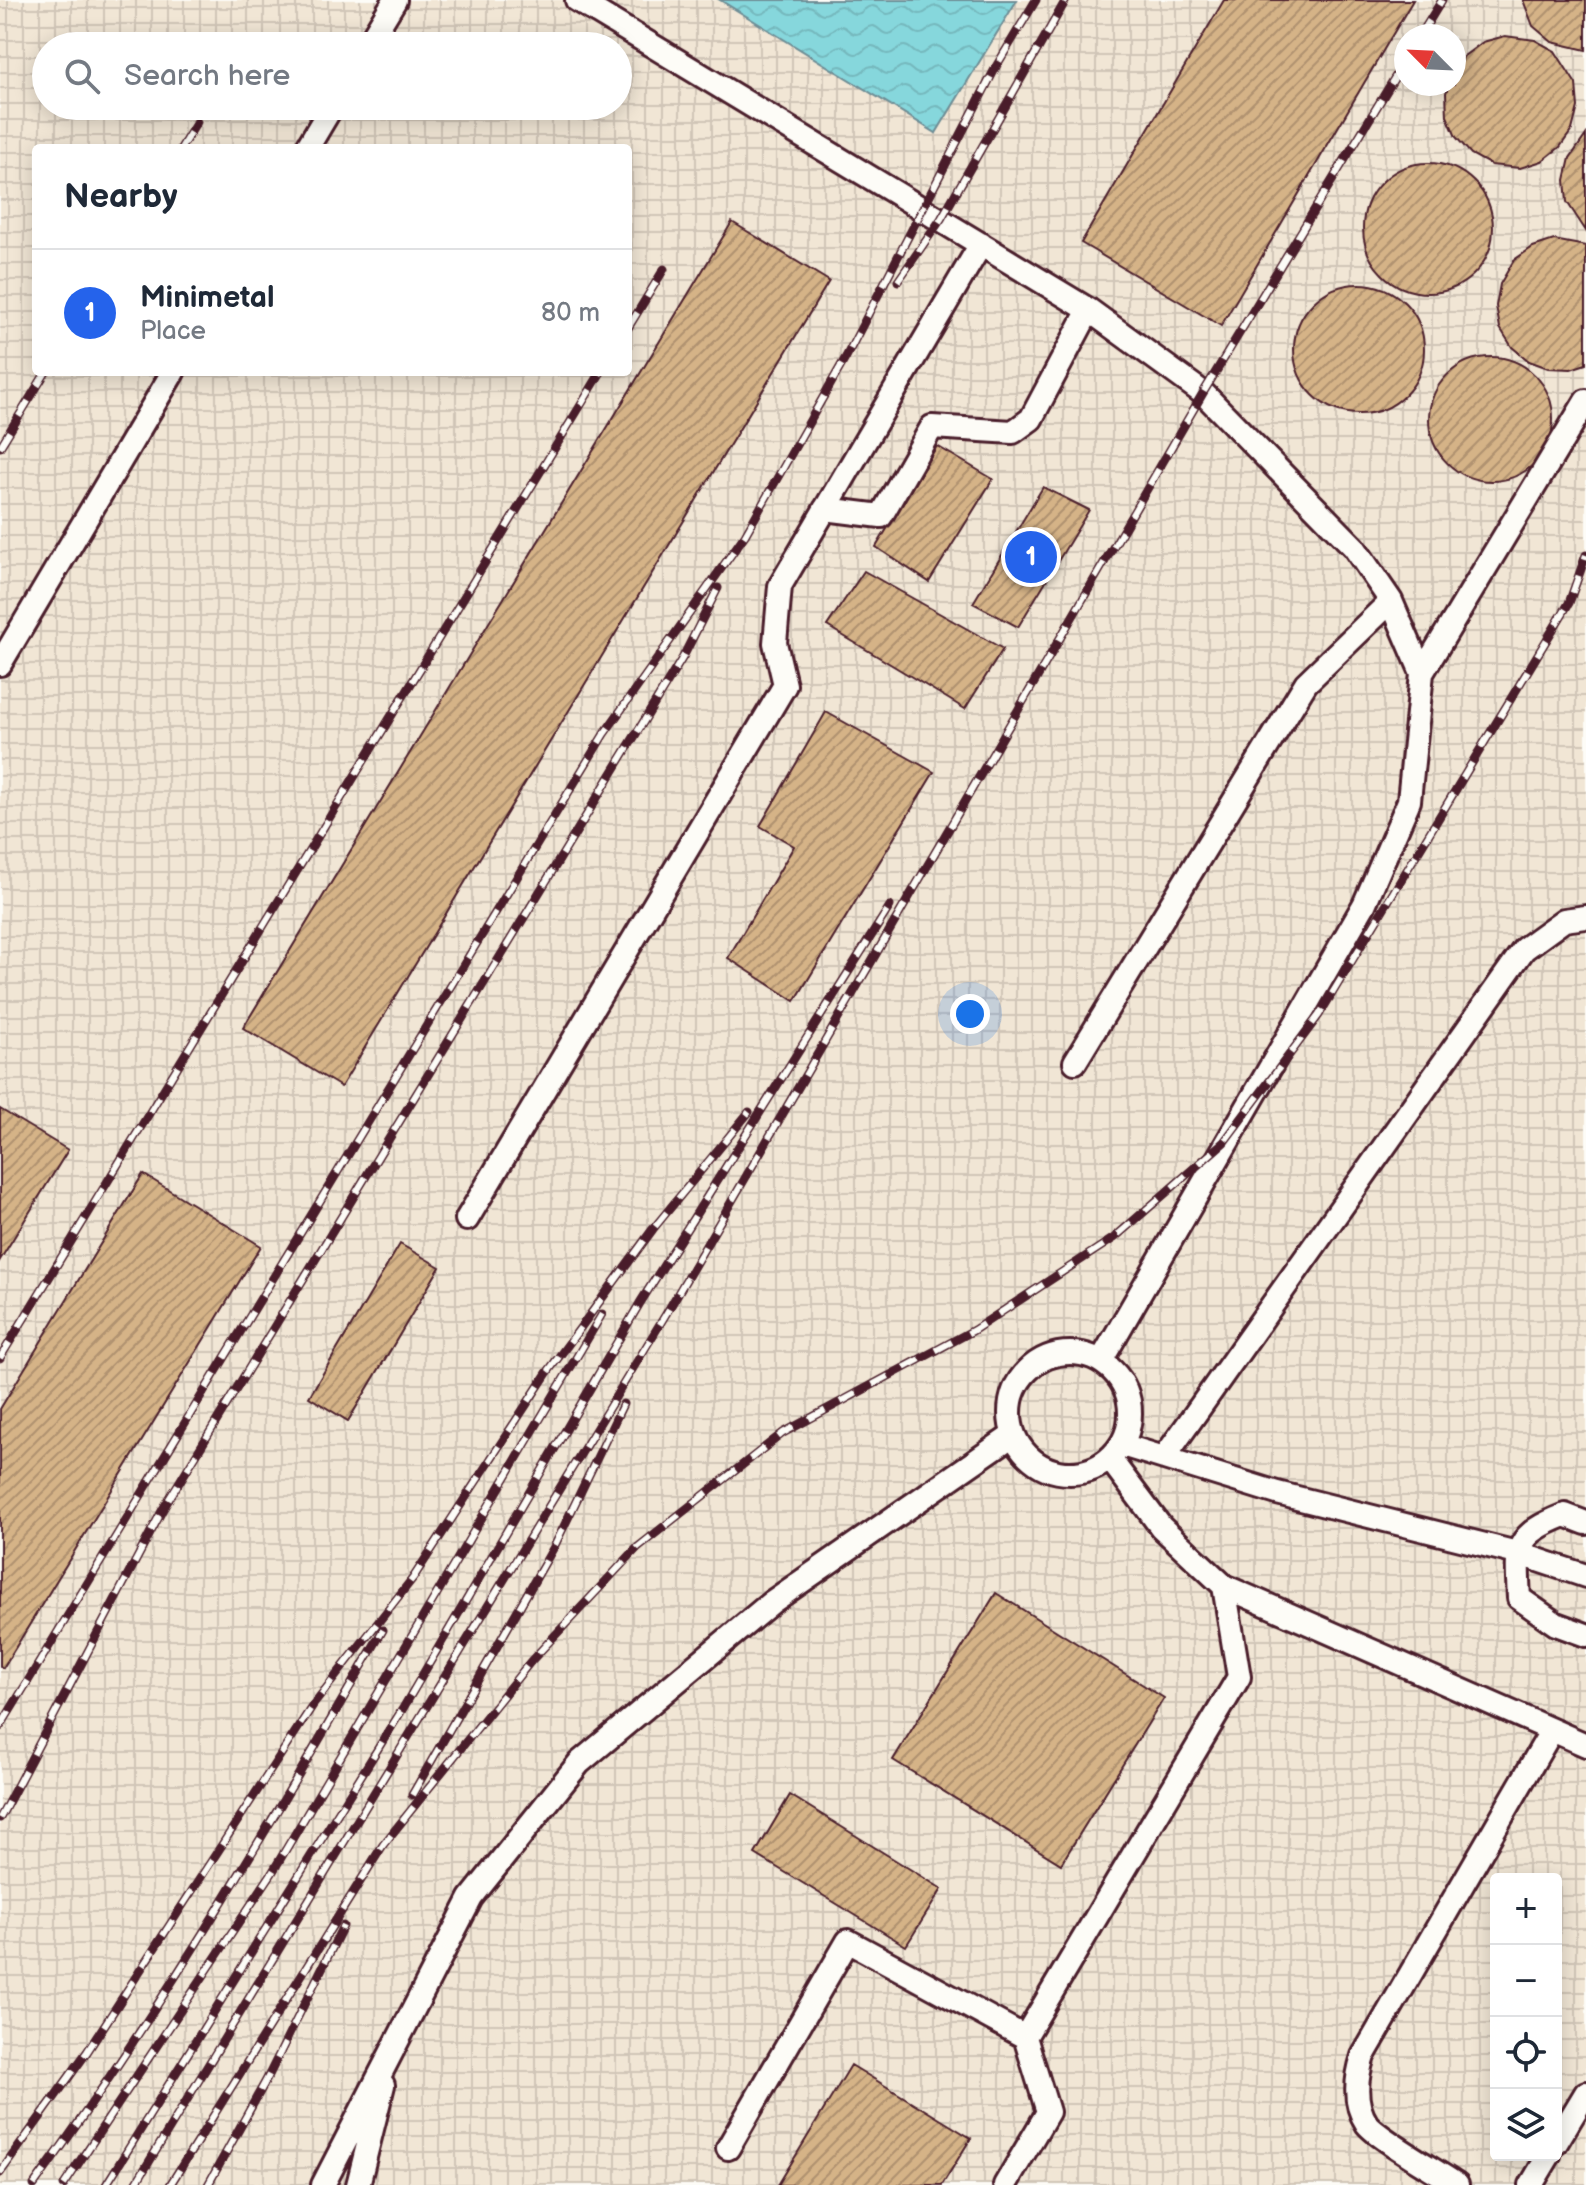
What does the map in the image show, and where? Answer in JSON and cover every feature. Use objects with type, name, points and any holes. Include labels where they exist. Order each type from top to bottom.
[{"type":"lane","points":[[376,32],[395,0]]},
{"type":"lane","points":[[577,0],[630,32]]},
{"type":"lane","points":[[632,33],[1089,310],[1203,393],[1354,547],[1391,601],[1422,673]]},
{"type":"lane","points":[[309,144],[324,120]]},
{"type":"lane","points":[[467,1219],[785,685],[775,643],[780,586],[981,244]]},
{"type":"lane","points":[[825,509],[881,516],[932,427],[1013,432],[1031,419],[1089,310]]},
{"type":"lane","points":[[0,664],[171,376]]},
{"type":"lane","points":[[1101,1361],[1364,905],[1409,801],[1422,673],[1586,401]]},
{"type":"lane","points":[[1075,1062],[1306,683],[1391,601]]},
{"type":"lane","points":[[1164,1458],[1524,949],[1564,920],[1586,917]]},
{"type":"lane","points":[[1065,1352],[1084,1354],[1101,1361],[1119,1377],[1129,1398],[1131,1423],[1116,1452],[1094,1469],[1075,1474],[1056,1472],[1030,1458],[1013,1435],[1009,1416],[1019,1380],[1031,1367],[1047,1357],[1065,1352]]},
{"type":"lane","points":[[323,2185],[471,1898],[579,1763],[772,1602],[1013,1435]]},
{"type":"lane","points":[[1116,1452],[1164,1458],[1277,1493],[1517,1553],[1586,1576]]},
{"type":"lane","points":[[1116,1452],[1161,1527],[1224,1586],[1586,1745]]},
{"type":"lane","points":[[1586,1523],[1565,1515],[1534,1527],[1517,1553],[1519,1598],[1556,1624],[1586,1635]]},
{"type":"lane","points":[[1025,2037],[1239,1677],[1224,1586]]},
{"type":"lane","points":[[1457,2185],[1368,2125],[1358,2101],[1356,2078],[1363,2056],[1552,1730]]},
{"type":"lane","points":[[728,2148],[848,1941],[1025,2037],[1048,2112],[1005,2185]]},
{"type":"lane","points":[[358,2185],[395,2041]]},
{"type":"lane","points":[[1562,2133],[1586,2093]]},
{"type":"lane","points":[[1531,2185],[1545,2161]]},
{"type":"shaded area","points":[[0,0],[720,0],[936,133],[1017,0],[1586,0],[1586,2185],[0,2185]]},
{"type":"water","points":[[720,0],[1017,0],[936,133]]},
{"type":"building","points":[[1224,0],[1413,0],[1399,24],[1394,24],[1394,32],[1221,326],[1081,243]]},
{"type":"building","points":[[1523,0],[1586,0],[1586,50],[1552,42],[1533,26]]},
{"type":"building","points":[[1505,36],[1535,40],[1555,51],[1576,84],[1578,107],[1572,130],[1560,147],[1542,161],[1520,168],[1491,165],[1471,154],[1456,137],[1447,116],[1446,96],[1466,96],[1466,55],[1483,42]]},
{"type":"building","points":[[1586,135],[1586,231],[1567,202],[1565,180],[1570,158]]},
{"type":"building","points":[[1428,163],[1453,168],[1474,182],[1488,203],[1493,228],[1488,253],[1474,274],[1453,288],[1428,293],[1403,288],[1382,274],[1368,253],[1363,228],[1368,203],[1382,182],[1403,168]]},
{"type":"building","points":[[732,222],[829,281],[341,1087],[243,1028]]},
{"type":"building","points":[[1554,240],[1586,246],[1586,364],[1571,369],[1548,368],[1529,361],[1512,347],[1500,328],[1496,306],[1500,284],[1514,260],[1533,247]]},
{"type":"building","points":[[1359,284],[1384,289],[1405,303],[1419,324],[1424,349],[1419,374],[1405,395],[1384,409],[1359,414],[1334,409],[1313,395],[1299,374],[1294,349],[1299,324],[1313,303],[1334,289]]},
{"type":"building","points":[[1491,357],[1515,362],[1535,375],[1548,395],[1553,419],[1548,443],[1535,463],[1515,476],[1491,481],[1467,476],[1447,463],[1434,443],[1429,419],[1434,395],[1447,375],[1467,362]]},
{"type":"building","points":[[937,446],[993,479],[929,582],[876,547]]},
{"type":"building","points":[[1043,487],[1089,510],[1018,627],[973,603]]},
{"type":"building","points":[[864,571],[1003,649],[965,709],[827,626]]},
{"type":"building","points":[[826,712],[934,772],[795,1001],[728,958],[794,846],[760,826]]},
{"type":"building","points":[[0,1109],[68,1150],[0,1260]]},
{"type":"building","points":[[143,1174],[261,1246],[3,1668],[0,1666],[0,1409]]},
{"type":"building","points":[[400,1244],[440,1267],[348,1421],[309,1397]]},
{"type":"building","points":[[996,1593],[1164,1698],[1061,1864],[893,1760]]},
{"type":"building","points":[[790,1795],[942,1889],[906,1946],[755,1854]]},
{"type":"building","points":[[851,2065],[971,2138],[942,2185],[778,2185]]},
{"type":"railway","points":[[0,1727],[604,734],[745,535],[846,357],[997,65],[1036,0]]},
{"type":"railway","points":[[898,281],[941,219],[1066,0]]},
{"type":"railway","points":[[1427,24],[1442,0]]},
{"type":"railway","points":[[135,2185],[666,1314],[1203,393],[1394,79]]},
{"type":"railway","points":[[183,144],[197,122]]},
{"type":"railway","points":[[632,321],[664,269]]},
{"type":"railway","points":[[0,447],[44,376]]},
{"type":"railway","points":[[0,1358],[599,376]]},
{"type":"railway","points":[[170,2185],[383,1845],[531,1661],[638,1547],[783,1433],[974,1330],[1114,1238],[1224,1142],[1319,1015],[1569,603],[1586,555]]},
{"type":"railway","points":[[0,1818],[163,1509],[683,657],[718,588]]},
{"type":"railway","points":[[106,2185],[402,1710],[640,1303],[890,906]]},
{"type":"railway","points":[[0,2173],[87,2052],[313,1705],[413,1578],[547,1373],[653,1229],[749,1112]]},
{"type":"railway","points":[[64,2185],[272,1873],[602,1314]]},
{"type":"railway","points":[[412,1795],[555,1545],[623,1404]]},
{"type":"railway","points":[[34,2185],[172,1982],[383,1630]]},
{"type":"railway","points":[[208,2185],[268,2077],[343,1926]]},
{"type":"place","name":"Minimetal","points":[[1031,557]]}]
